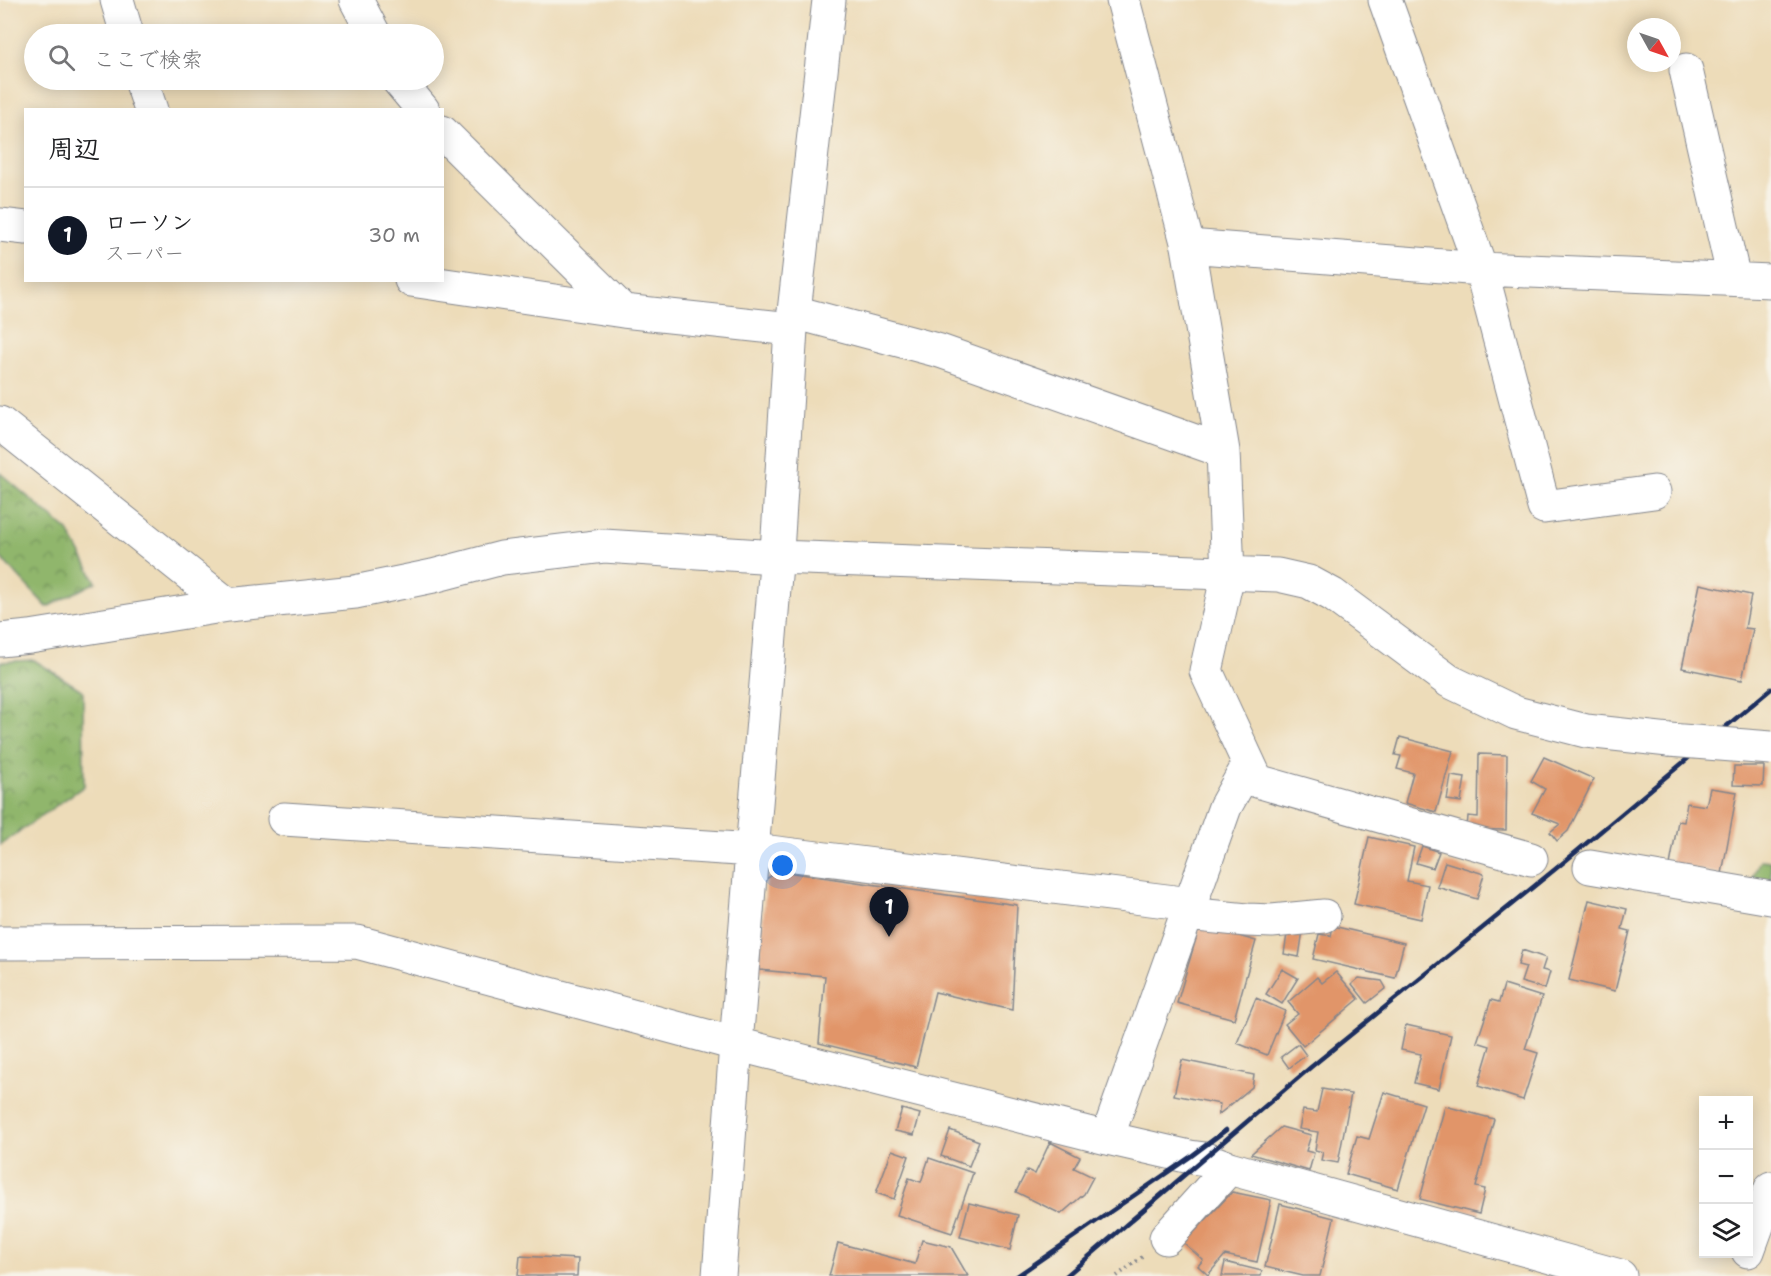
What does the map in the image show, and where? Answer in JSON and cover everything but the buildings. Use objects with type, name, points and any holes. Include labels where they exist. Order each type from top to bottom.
[{"type":"street","points":[[117,0],[124,24]]},
{"type":"street","points":[[356,0],[369,24]]},
{"type":"street","points":[[719,1276],[777,557],[793,320],[829,0]]},
{"type":"street","points":[[1123,0],[1188,246],[1223,451],[1228,574],[1206,671],[1257,781],[1531,859]]},
{"type":"street","points":[[1385,0],[1481,269],[1544,507],[1654,492]]},
{"type":"street","points":[[1686,70],[1734,279]]},
{"type":"street","points":[[144,90],[150,108]]},
{"type":"street","points":[[406,90],[421,108]]},
{"type":"street","points":[[444,134],[623,311]]},
{"type":"street","points":[[0,225],[24,228]]},
{"type":"street","points":[[1188,246],[1481,269],[1771,281]]},
{"type":"street","points":[[425,282],[623,311],[793,320],[940,351],[1223,451]]},
{"type":"street","points":[[0,423],[228,605]]},
{"type":"street","points":[[0,640],[228,605],[356,592],[433,576],[502,558],[604,546],[777,557],[1278,575],[1309,582],[1333,595],[1449,681],[1516,713],[1586,731],[1771,748]]},
{"type":"street","points":[[1107,1138],[1225,807],[1250,764]]},
{"type":"street","points":[[284,819],[753,850],[1189,909],[1247,920],[1272,921],[1324,916]]},
{"type":"street","points":[[1590,867],[1771,898]]},
{"type":"street","points":[[0,943],[357,942],[736,1044],[1107,1138],[1205,1159],[1229,1168],[1620,1276]]},
{"type":"street","points":[[1166,1238],[1229,1168]]},
{"type":"street","points":[[1753,1238],[1771,1188]]},
{"type":"street","points":[[1740,1276],[1746,1258]]},
{"type":"green space","points":[[0,473],[68,531],[96,582],[47,607],[0,557]]},
{"type":"green space","points":[[34,660],[83,691],[84,786],[0,845],[0,662]]},
{"type":"green space","points":[[1760,860],[1771,861],[1771,883],[1752,879]]},
{"type":"railway","points":[[1066,1276],[1311,1067],[1564,862],[1771,689]]},
{"type":"railway","points":[[1017,1276],[1226,1130]]},
{"type":"place","name":"ローソン","points":[[889,937]]}]
